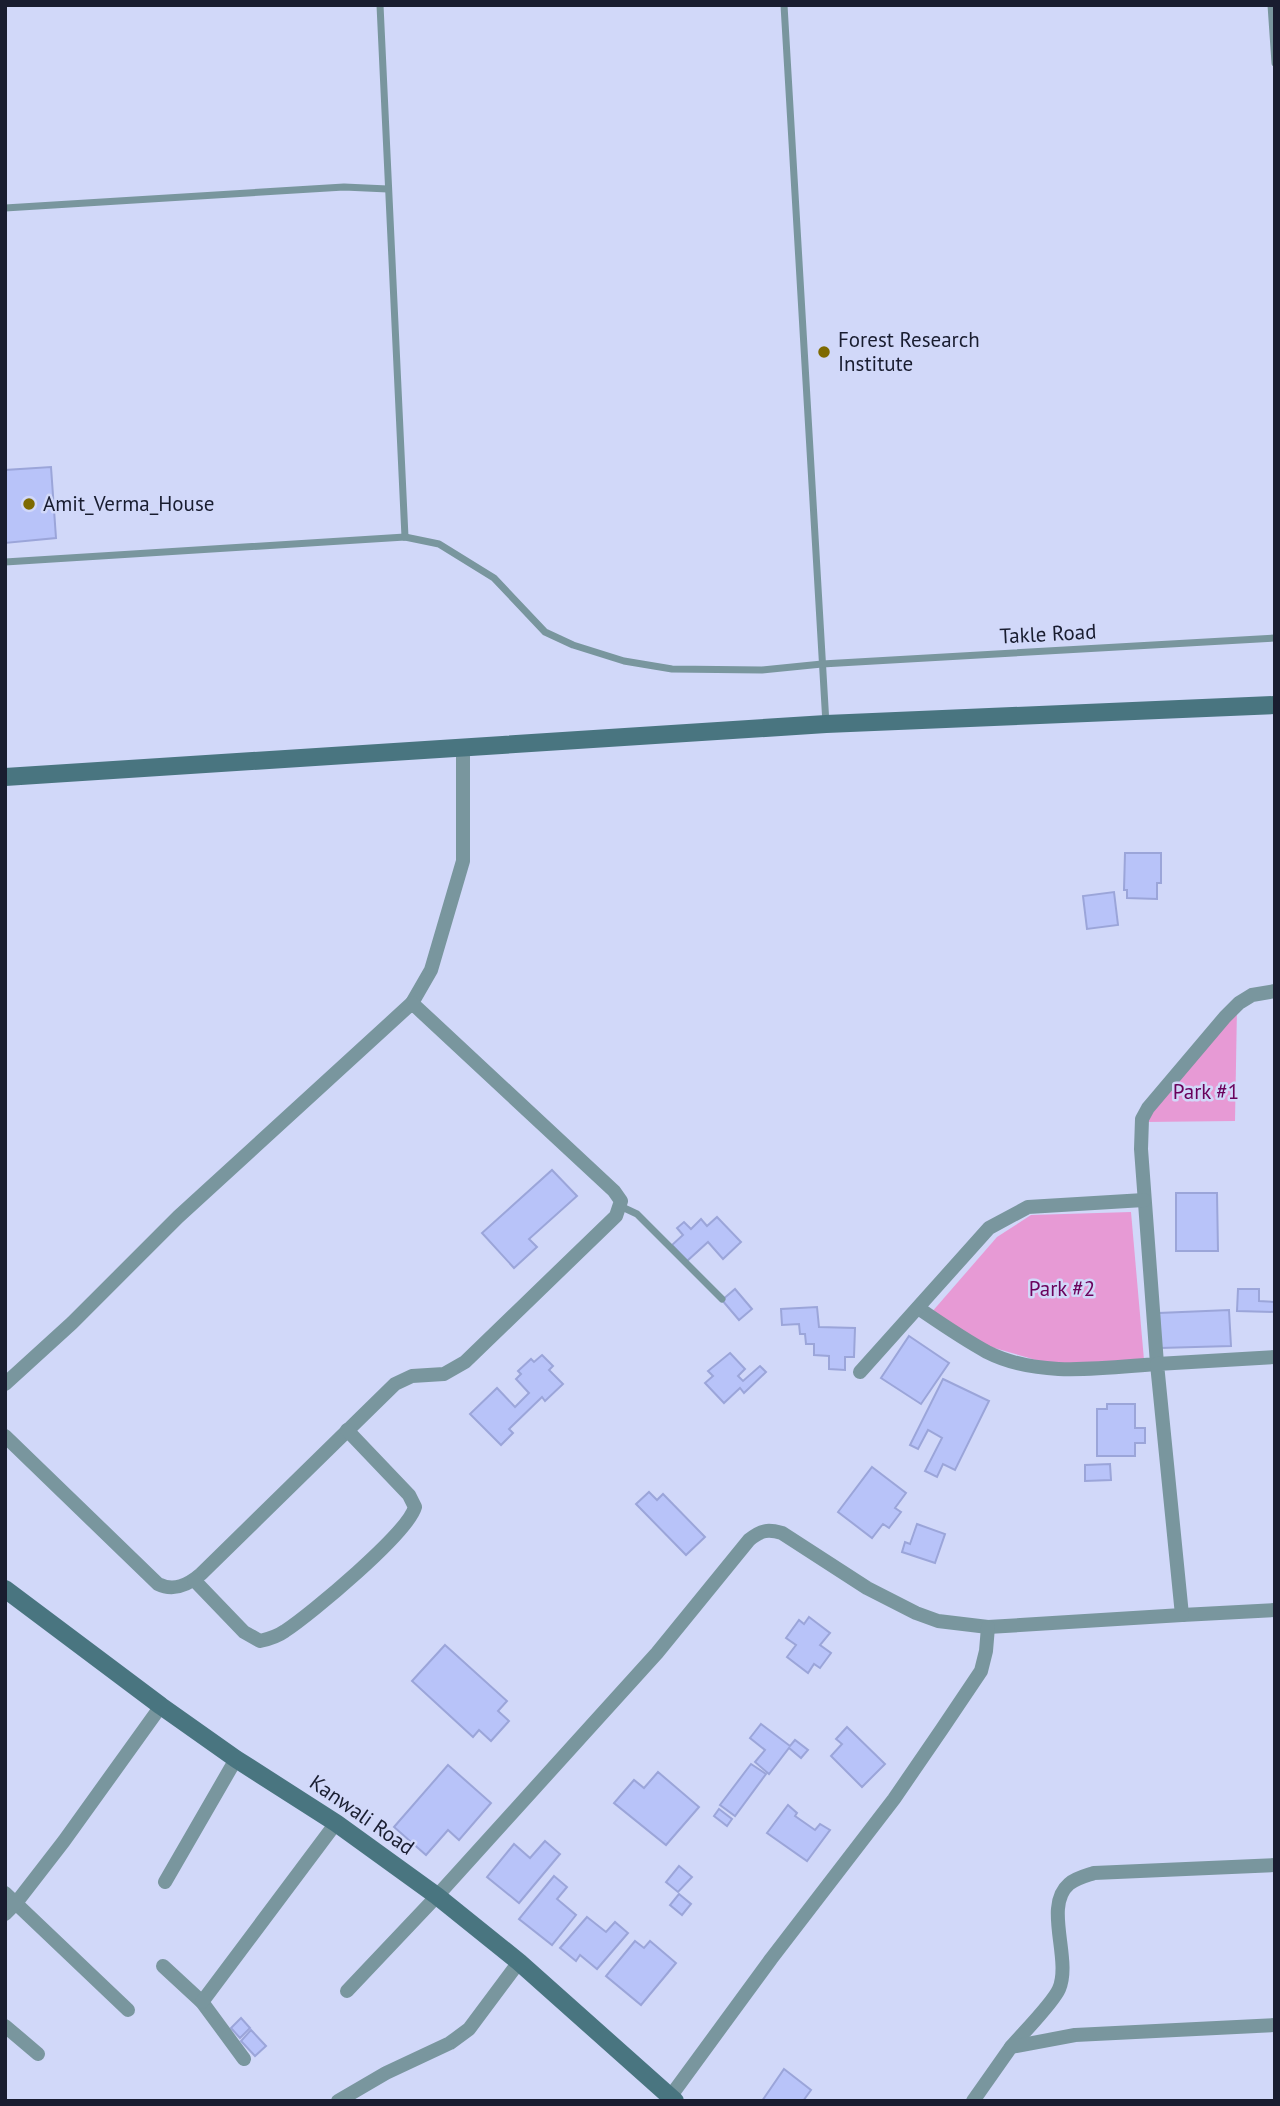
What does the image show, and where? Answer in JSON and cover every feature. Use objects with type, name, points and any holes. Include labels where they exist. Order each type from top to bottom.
[{"type":"main road","points":[[5,777],[826,724],[1275,705]]},
{"type":"main road","name":"Kanwali Road","points":[[5,1589],[161,1706],[236,1759],[336,1823],[438,1896],[519,1962],[673,2099]]},
{"type":"street","points":[[5,1384],[72,1323],[177,1217],[412,1003],[431,970],[463,861],[463,746]]},
{"type":"street","points":[[1182,1615],[1157,1364],[1140,1131],[1148,1108],[1225,1017],[1252,995],[1275,991]]},
{"type":"street","points":[[5,1436],[158,1584],[167,1589],[179,1588],[194,1580],[395,1384],[412,1376],[444,1374],[465,1362],[616,1216],[621,1206],[619,1196],[412,1003]]},
{"type":"street","points":[[860,1372],[989,1228],[1028,1207],[1144,1200]]},
{"type":"street","points":[[918,1308],[989,1353],[1027,1365],[1086,1369],[1275,1357]]},
{"type":"street","points":[[194,1580],[244,1632],[260,1641],[286,1631],[337,1592],[400,1530],[413,1514],[415,1507],[409,1495],[347,1430]]},
{"type":"street","points":[[347,1991],[438,1896],[657,1653],[749,1540],[759,1532],[770,1529],[782,1533],[866,1588],[938,1621],[988,1627],[1275,1610]]},
{"type":"street","points":[[673,2099],[771,1959],[894,1799],[981,1671],[988,1627]]},
{"type":"street","points":[[5,1914],[16,1903],[161,1706]]},
{"type":"street","points":[[165,1882],[236,1759]]},
{"type":"street","points":[[202,2002],[336,1823]]},
{"type":"street","points":[[973,2101],[1011,2047],[1059,1990],[1062,1969],[1058,1905],[1068,1884],[1094,1873],[1275,1864]]},
{"type":"street","points":[[5,1893],[128,2010]]},
{"type":"street","points":[[338,2101],[386,2073],[450,2043],[469,2029],[519,1962]]},
{"type":"street","points":[[163,1966],[202,2002],[244,2059]]},
{"type":"street","points":[[1011,2047],[1074,2035],[1275,2025]]},
{"type":"street","points":[[5,2026],[38,2054]]},
{"type":"lane","points":[[380,5],[405,537]]},
{"type":"lane","points":[[784,5],[826,724]]},
{"type":"lane","points":[[1271,5],[1275,63]]},
{"type":"lane","points":[[5,208],[344,187],[388,189]]},
{"type":"lane","name":"Takle Road","points":[[5,562],[405,537],[439,544],[494,578],[545,632],[573,645],[624,661],[672,669],[762,670],[822,664],[1275,638]]},
{"type":"lane","points":[[621,1206],[637,1214],[722,1298]]},
{"type":"green space","name":"Park #1","points":[[1237,1008],[1235,1121],[1145,1122]]},
{"type":"green space","name":"Park #2","points":[[1131,1212],[1144,1360],[1060,1367],[977,1343],[931,1313],[997,1237],[1031,1215]]},
{"type":"building","name":"Amit_Verma_House","points":[[51,467],[56,538],[5,543],[5,470]]},
{"type":"building","points":[[1125,853],[1161,853],[1161,883],[1157,883],[1157,899],[1127,898],[1127,890],[1124,890]]},
{"type":"building","points":[[1114,892],[1118,925],[1087,929],[1083,896]]},
{"type":"building","points":[[552,1170],[577,1196],[529,1239],[537,1247],[514,1268],[482,1233]]},
{"type":"building","points":[[1176,1193],[1217,1193],[1218,1251],[1176,1251]]},
{"type":"building","points":[[717,1217],[741,1242],[723,1259],[708,1242],[687,1261],[672,1245],[683,1235],[677,1228],[684,1222],[691,1229],[701,1219],[707,1226]]},
{"type":"building","points":[[735,1289],[752,1309],[739,1320],[722,1300]]},
{"type":"building","points":[[1238,1289],[1259,1289],[1259,1301],[1275,1302],[1275,1312],[1237,1311]]},
{"type":"building","points":[[817,1307],[819,1327],[855,1328],[854,1357],[845,1357],[845,1370],[829,1369],[829,1356],[814,1355],[814,1344],[806,1344],[805,1334],[800,1334],[799,1324],[782,1325],[781,1309]]},
{"type":"building","points":[[1229,1310],[1231,1346],[1160,1348],[1159,1313]]},
{"type":"building","points":[[909,1336],[949,1363],[921,1404],[881,1378]]},
{"type":"building","points":[[730,1353],[745,1369],[738,1376],[743,1381],[760,1366],[766,1372],[744,1393],[740,1388],[724,1403],[705,1383],[713,1376],[708,1371]]},
{"type":"building","points":[[542,1355],[553,1366],[549,1370],[563,1384],[545,1401],[542,1397],[509,1429],[513,1433],[501,1445],[470,1414],[497,1388],[515,1407],[529,1393],[516,1379],[521,1374],[518,1371],[531,1359],[534,1362]]},
{"type":"building","points":[[943,1379],[989,1401],[955,1470],[943,1464],[937,1477],[925,1471],[942,1438],[928,1430],[918,1449],[910,1445]]},
{"type":"building","points":[[1107,1404],[1135,1404],[1135,1428],[1145,1428],[1145,1443],[1135,1443],[1135,1456],[1097,1456],[1097,1409],[1107,1409]]},
{"type":"building","points":[[1110,1464],[1111,1480],[1085,1481],[1085,1465]]},
{"type":"building","points":[[872,1467],[906,1493],[895,1508],[901,1512],[889,1528],[883,1524],[872,1538],[838,1512]]},
{"type":"building","points":[[649,1492],[657,1500],[663,1494],[705,1537],[686,1555],[636,1504]]},
{"type":"building","points":[[917,1524],[945,1534],[935,1563],[902,1552],[905,1542],[910,1544]]},
{"type":"building","points":[[809,1617],[830,1633],[820,1645],[831,1653],[820,1668],[814,1664],[808,1673],[787,1657],[796,1645],[786,1638],[799,1620],[804,1624]]},
{"type":"building","points":[[445,1645],[507,1701],[498,1711],[509,1721],[491,1741],[479,1730],[473,1737],[412,1681]]},
{"type":"building","points":[[761,1724],[790,1746],[795,1740],[808,1750],[801,1758],[789,1748],[769,1774],[755,1762],[765,1750],[750,1738]]},
{"type":"building","points":[[847,1727],[885,1764],[862,1787],[831,1756],[842,1744],[836,1739]]},
{"type":"building","points":[[751,1764],[766,1774],[735,1816],[720,1805]]},
{"type":"building","points":[[448,1765],[491,1803],[459,1840],[448,1830],[426,1855],[394,1827]]},
{"type":"building","points":[[658,1772],[699,1807],[666,1845],[614,1803],[634,1780],[644,1788]]},
{"type":"building","points":[[788,1805],[797,1813],[795,1816],[815,1830],[820,1824],[830,1830],[807,1861],[767,1833]]},
{"type":"building","points":[[719,1809],[732,1819],[727,1826],[714,1816]]},
{"type":"building","points":[[545,1841],[560,1854],[519,1903],[487,1877],[514,1844],[530,1858]]},
{"type":"building","points":[[679,1866],[692,1877],[678,1892],[666,1882]]},
{"type":"building","points":[[554,1876],[567,1887],[557,1899],[576,1915],[552,1945],[519,1919]]},
{"type":"building","points":[[679,1894],[691,1904],[682,1915],[670,1905]]},
{"type":"building","points":[[587,1917],[606,1932],[615,1922],[628,1933],[597,1969],[580,1955],[576,1961],[560,1948]]},
{"type":"building","points":[[635,1941],[644,1948],[650,1941],[676,1963],[641,2005],[606,1976]]},
{"type":"building","points":[[241,2018],[250,2028],[240,2038],[231,2028]]},
{"type":"building","points":[[251,2030],[266,2046],[255,2056],[241,2041]]},
{"type":"building","points":[[784,2069],[811,2090],[803,2101],[762,2101]]},
{"type":"place","name":"Forest Research Institute","points":[[824,352]]},
{"type":"place","name":"Amit_Verma_House","points":[[29,504]]}]
